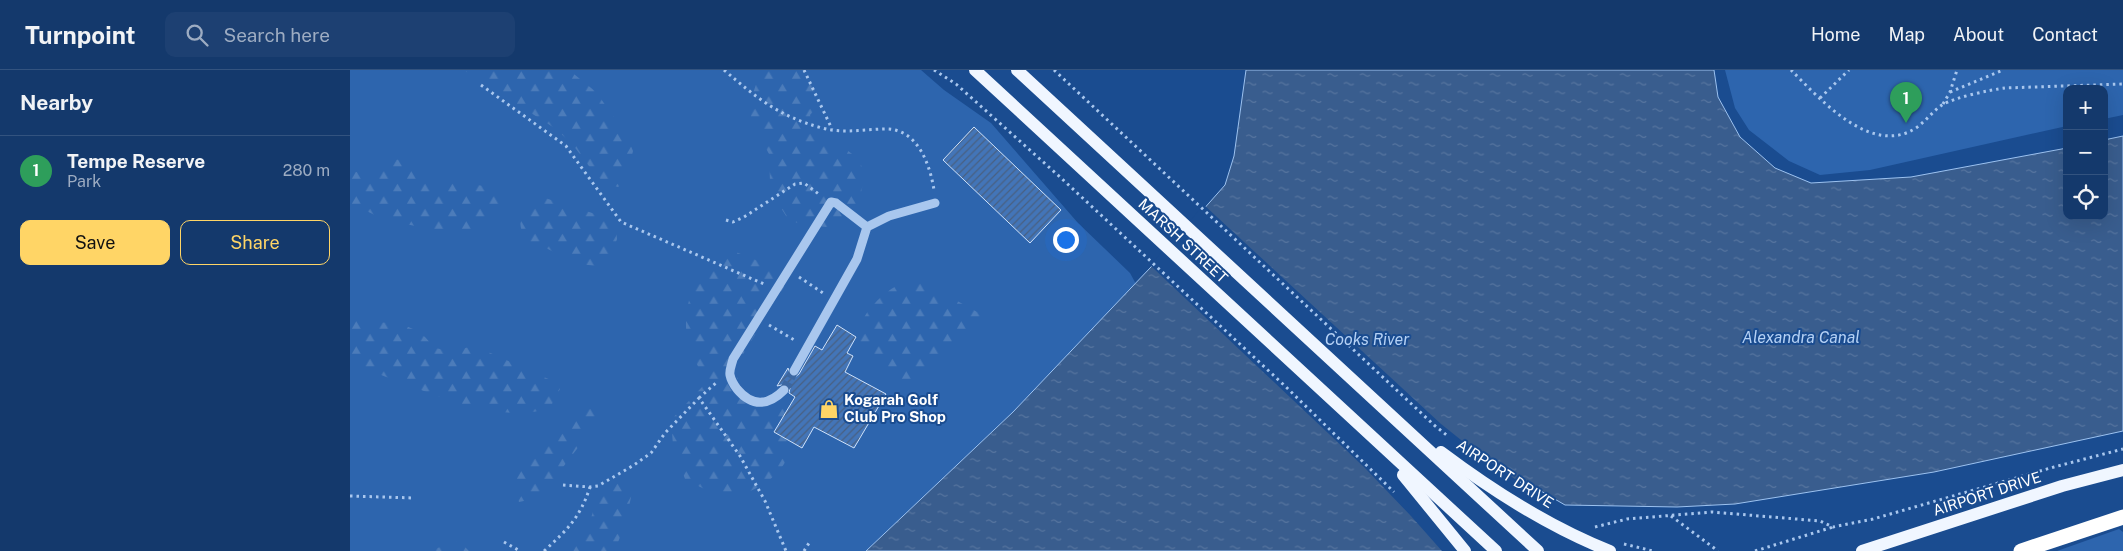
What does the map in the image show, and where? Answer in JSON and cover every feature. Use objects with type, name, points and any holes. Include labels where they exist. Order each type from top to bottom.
[{"type":"highway","points":[[2021,551],[2123,517]]},
{"type":"highway","points":[[2010,551],[2061,537]]},
{"type":"main road","name":"MARSH STREET","points":[[975,70],[1369,435]]},
{"type":"main road","name":"MARSH STREET","points":[[1017,70],[1388,413]]},
{"type":"main road","name":"AIRPORT DRIVE","points":[[1388,413],[1458,465],[1513,501],[1565,531],[1613,546]]},
{"type":"main road","points":[[1388,413],[1538,551]]},
{"type":"main road","points":[[1369,435],[1432,509],[1464,551]]},
{"type":"main road","points":[[1369,435],[1496,551]]},
{"type":"main road","name":"AIRPORT DRIVE","points":[[1862,551],[2062,486],[2123,470]]},
{"type":"lane","points":[[784,390],[777,398],[769,402],[762,404],[753,402],[738,389],[730,374],[733,360],[831,202],[836,203],[867,226]]},
{"type":"lane","points":[[794,371],[857,259],[867,226],[889,216],[935,203]]},
{"type":"path","points":[[724,70],[759,99],[787,117],[824,129],[864,131],[888,129],[906,135],[926,158],[931,174],[935,203]]},
{"type":"path","points":[[804,70],[832,129]]},
{"type":"path","points":[[934,70],[956,84],[1060,177],[1285,386],[1398,496]]},
{"type":"path","points":[[1054,70],[1434,425],[1456,442]]},
{"type":"path","points":[[1791,70],[1820,98],[1853,124],[1881,135],[1901,134],[1916,128],[1943,104],[1950,92],[1957,70]]},
{"type":"path","points":[[1820,98],[1849,70]]},
{"type":"path","points":[[1950,92],[2003,70]]},
{"type":"path","points":[[1943,104],[2005,88],[2123,84]]},
{"type":"path","points":[[481,85],[566,146],[621,222],[776,289]]},
{"type":"path","points":[[726,220],[734,222],[744,217],[794,184],[804,183],[831,202]]},
{"type":"path","points":[[788,270],[834,300]]},
{"type":"path","points":[[758,318],[807,348]]},
{"type":"path","points":[[563,485],[590,488],[598,486],[651,453],[665,433],[699,398],[730,374]]},
{"type":"path","points":[[699,398],[748,471],[765,501],[786,551]]},
{"type":"path","points":[[1755,551],[1833,527],[1873,519],[2123,449]]},
{"type":"path","points":[[544,551],[563,534],[583,509],[590,488]]},
{"type":"path","points":[[350,496],[414,498]]},
{"type":"path","points":[[1591,528],[1627,519],[1712,512],[1820,521],[1833,527]]},
{"type":"path","points":[[1670,516],[1718,551]]},
{"type":"path","points":[[504,542],[520,551]]},
{"type":"path","points":[[804,551],[809,543]]},
{"type":"path","points":[[1613,546],[1653,551]]},
{"type":"green space","points":[[350,70],[921,70],[944,90],[991,123],[1078,223],[1130,273],[1136,284],[1013,412],[866,551],[350,551]]},
{"type":"green space","points":[[462,70],[531,70],[534,72],[539,70],[569,70],[596,92],[626,134],[633,151],[626,180],[618,187],[606,184],[595,174],[573,145],[556,129],[506,97],[485,80]]},
{"type":"green space","points":[[761,70],[815,70],[821,94],[818,104],[810,115],[814,131],[826,141],[843,147],[856,157],[864,170],[858,205],[845,221],[826,227],[800,224],[788,219],[781,208],[770,182],[769,154],[752,122],[749,105]]},
{"type":"green space","points":[[1725,70],[2123,70],[2123,115],[2108,118],[2108,85],[2063,85],[2063,127],[1870,170],[1820,175],[1789,161],[1749,130],[1735,108]]},
{"type":"green space","points":[[406,159],[418,164],[429,179],[485,186],[501,190],[503,202],[500,212],[484,229],[451,233],[385,220],[350,203],[350,166],[355,172],[380,171],[393,160]]},
{"type":"green space","points":[[545,198],[608,218],[616,228],[617,239],[610,259],[600,266],[577,264],[546,248],[526,242],[520,224],[524,210],[531,199]]},
{"type":"green space","points":[[731,250],[778,269],[783,273],[787,282],[736,366],[738,378],[742,386],[748,391],[781,403],[787,410],[775,432],[791,442],[785,462],[774,476],[753,490],[737,495],[723,496],[685,479],[673,445],[671,420],[702,387],[705,380],[687,341],[686,327],[689,300],[700,276],[708,266]]},
{"type":"green space","points":[[923,282],[988,318],[919,381],[906,382],[899,379],[890,368],[865,351],[860,342],[859,332],[868,312],[883,295],[902,283]]},
{"type":"green space","points":[[350,309],[358,317],[370,323],[397,322],[413,329],[425,337],[435,348],[450,351],[475,346],[553,381],[560,389],[550,408],[526,413],[501,412],[450,400],[350,365]]},
{"type":"green space","points":[[585,409],[592,409],[597,414],[596,424],[544,492],[533,499],[519,502],[514,491],[521,468],[540,445]]},
{"type":"green space","points":[[620,482],[632,491],[625,522],[614,551],[554,551],[581,536],[587,528],[594,506],[602,492]]},
{"type":"green space","points":[[2119,529],[2123,532],[2123,551],[2057,551]]},
{"type":"green space","points":[[459,541],[469,551],[428,551]]},
{"type":"water","name":"Cooks River","points":[[1246,70],[1714,70],[1718,97],[1740,137],[1775,168],[1811,183],[1911,177],[2063,149],[2063,220],[2108,220],[2108,139],[2123,136],[2123,431],[1934,472],[1735,504],[1677,507],[1565,505],[1522,480],[1476,551],[866,551],[1013,412],[1170,247],[1225,185],[1234,156]]},
{"type":"pier","points":[[1204,205],[1441,424],[1476,452],[1522,484],[1479,551],[1442,551],[1364,467],[1150,265]]},
{"type":"building","points":[[974,127],[1061,210],[1030,243],[943,160]]},
{"type":"building","points":[[837,325],[856,337],[847,353],[853,356],[845,372],[886,394],[854,448],[814,427],[802,448],[774,432],[795,397],[789,393],[790,388],[786,384],[777,386],[788,368],[791,376],[795,377],[799,374],[815,346],[822,350]]},
{"type":"tunnel","points":[[784,390],[794,371]]},
{"type":"place","name":"Tempe Reserve","points":[[1906,123]]},
{"type":"place","name":"Kogarah Golf Club Pro Shop","points":[[829,409]]},
{"type":"water label","name":"Alexandra Canal","points":[[1801,337]]}]
